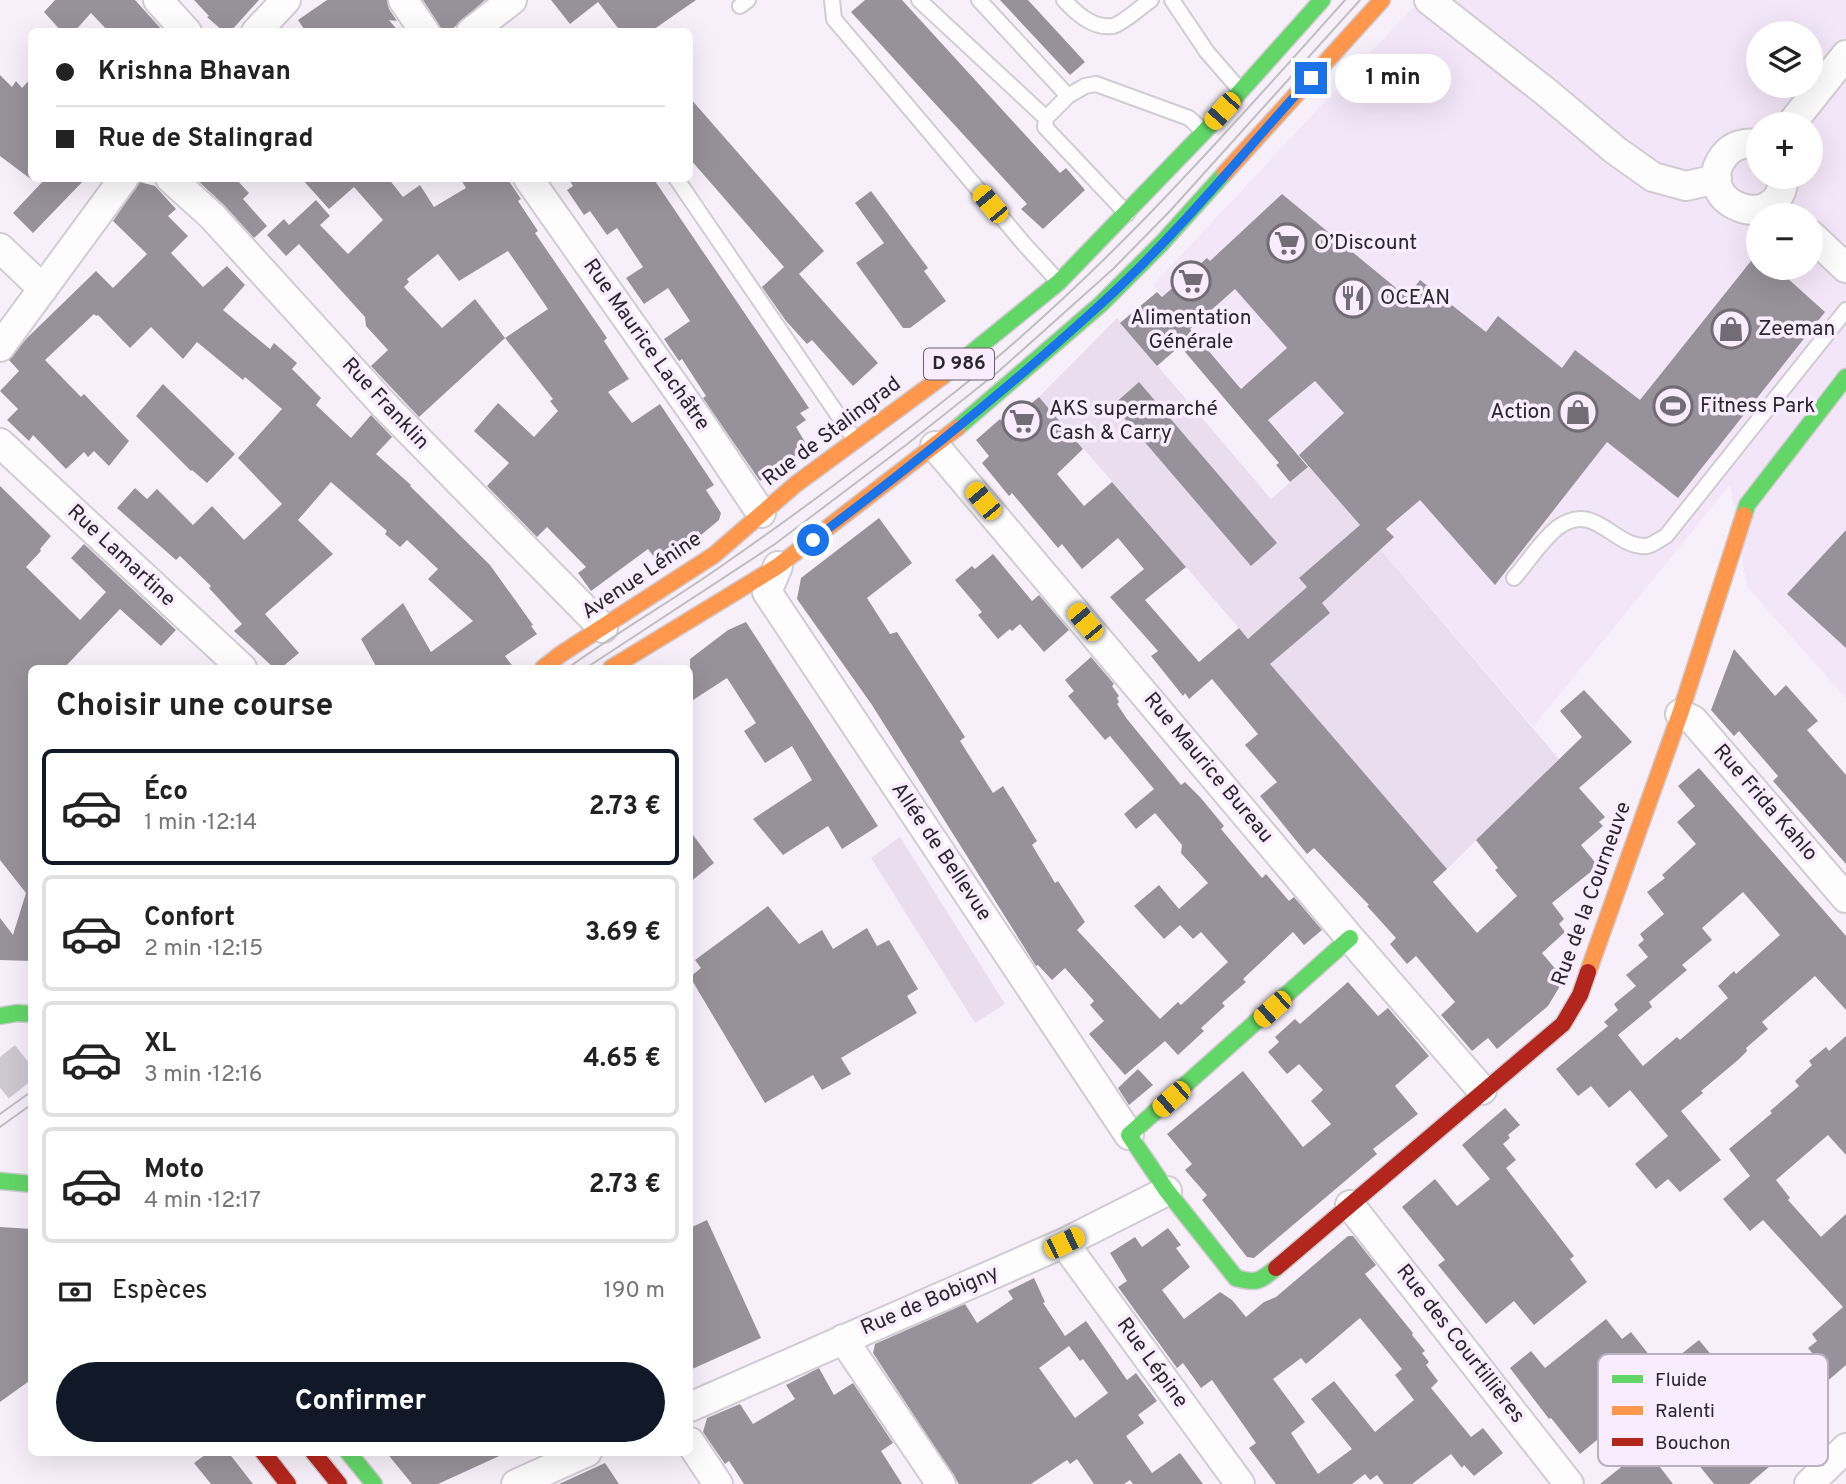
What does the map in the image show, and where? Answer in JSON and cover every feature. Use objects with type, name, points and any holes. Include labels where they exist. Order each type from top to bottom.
[{"type":"main road","name":"Rue de Stalingrad","points":[[771,539],[855,440],[951,370],[1059,282],[1204,132],[1322,0]]},
{"type":"main road","name":"D 986","points":[[615,665],[771,539],[935,446],[1101,304],[1144,261],[1382,0]]},
{"type":"main road","name":"Rue de la Courneuve","points":[[1129,1135],[1167,1191],[1237,1278],[1250,1282],[1262,1280],[1482,1090],[1563,1024],[1580,995],[1679,713],[1747,505],[1846,377]]},
{"type":"main road","name":"Avenue Lénine","points":[[548,665],[713,555],[771,539]]},
{"type":"main road","points":[[1129,1135],[1350,938]]},
{"type":"main road","points":[[0,1016],[28,1014]]},
{"type":"main road","points":[[0,1181],[28,1184]]},
{"type":"main road","points":[[266,1456],[288,1484]]},
{"type":"main road","points":[[298,1456],[319,1484]]},
{"type":"main road","points":[[316,1456],[339,1484]]},
{"type":"main road","points":[[351,1456],[374,1484]]},
{"type":"street","points":[[158,0],[183,28]]},
{"type":"street","points":[[260,28],[286,0]]},
{"type":"street","points":[[403,0],[422,28]]},
{"type":"street","points":[[476,28],[512,0]]},
{"type":"street","points":[[1429,0],[1615,150],[1653,177],[1686,186],[1717,179]]},
{"type":"street","points":[[1801,112],[1846,55]]},
{"type":"street","points":[[1746,144],[1730,149],[1718,168],[1719,190],[1725,199],[1744,210],[1755,210],[1783,198]]},
{"type":"street","points":[[0,347],[121,182]]},
{"type":"street","name":"Rue Franklin","points":[[174,182],[212,216],[385,406],[603,628]]},
{"type":"street","name":"Rue Maurice Lachâtre","points":[[531,182],[700,422],[771,539]]},
{"type":"street","points":[[1823,246],[1846,268]]},
{"type":"street","points":[[0,248],[43,289]]},
{"type":"street","name":"Rue Lamartine","points":[[0,443],[239,665]]},
{"type":"street","name":"Rue Maurice Bureau","points":[[935,446],[1350,938],[1482,1090]]},
{"type":"street","name":"Allée de Bellevue","points":[[771,539],[767,592],[1129,1135]]},
{"type":"street","name":"Rue Frida Kahlo","points":[[1679,713],[1693,720],[1846,898]]},
{"type":"street","name":"Rue de Bobigny","points":[[693,1406],[1064,1243],[1167,1191]]},
{"type":"street","name":"Rue des Courtillières","points":[[1350,1205],[1569,1484]]},
{"type":"street","name":"Rue Lépine","points":[[1064,1243],[1240,1484]]},
{"type":"street","points":[[843,1339],[941,1484]]},
{"type":"street","points":[[693,1446],[718,1484]]},
{"type":"street","points":[[1828,1466],[1846,1448]]},
{"type":"street","points":[[516,1484],[578,1456]]},
{"type":"street","points":[[1809,1484],[1828,1466]]},
{"type":"lane","points":[[832,0],[834,19],[1025,246],[1059,282]]},
{"type":"lane","points":[[919,0],[1046,118]]},
{"type":"lane","points":[[979,0],[1068,96]]},
{"type":"lane","points":[[1064,0],[1076,13],[1094,24],[1114,26],[1151,0]]},
{"type":"lane","points":[[1172,0],[1207,52],[1241,91]]},
{"type":"lane","points":[[1127,214],[1045,127],[1046,118],[1068,96],[1085,86],[1096,84],[1189,118],[1204,132]]},
{"type":"lane","points":[[679,182],[855,440]]},
{"type":"lane","points":[[1514,578],[1558,527],[1581,519],[1592,520],[1632,544],[1649,546],[1666,536],[1846,310]]},
{"type":"shaded area","points":[[1420,0],[1846,0],[1846,698],[1747,587],[1730,485],[1533,727],[1153,285]]},
{"type":"shaded area","points":[[1117,318],[1271,499],[1309,466],[1559,759],[1447,869],[1039,397]]},
{"type":"shaded area","points":[[900,837],[1005,1004],[975,1023],[871,858]]},
{"type":"building","points":[[55,0],[135,0],[160,28],[105,28],[91,13],[78,28],[58,28],[44,12]]},
{"type":"building","points":[[194,0],[259,0],[234,28],[219,28],[207,17],[209,16]]},
{"type":"building","points":[[327,0],[387,0],[397,21],[389,20],[396,28],[303,28],[298,20]]},
{"type":"building","points":[[423,0],[485,0],[453,28],[441,28]]},
{"type":"building","points":[[551,0],[696,0],[656,28],[618,28],[598,2],[570,24]]},
{"type":"building","points":[[865,0],[902,0],[1060,173],[1066,168],[1085,190],[1043,229],[1021,209],[1027,204],[851,12]]},
{"type":"building","points":[[1000,0],[1028,0],[1085,62],[1070,75]]},
{"type":"building","points":[[0,75],[12,87],[16,81],[22,88],[28,81],[28,177],[0,156]]},
{"type":"building","points":[[693,101],[824,251],[799,274],[878,363],[853,386],[812,340],[807,344],[786,321],[762,287],[784,267],[693,162]]},
{"type":"building","points":[[42,182],[82,182],[33,233],[13,213]]},
{"type":"building","points":[[140,182],[155,186],[176,209],[168,216],[188,236],[171,253],[203,287],[227,266],[245,285],[223,310],[270,349],[274,343],[297,363],[292,369],[321,398],[316,405],[351,438],[371,415],[392,437],[376,454],[411,485],[490,565],[533,625],[531,626],[537,634],[505,656],[512,665],[375,665],[361,639],[403,603],[431,652],[473,621],[428,579],[438,569],[407,540],[400,547],[385,534],[387,531],[331,482],[298,520],[333,554],[265,614],[299,653],[285,665],[271,665],[234,631],[242,624],[209,588],[211,586],[180,556],[176,560],[117,508],[135,488],[147,499],[157,489],[193,525],[212,506],[244,540],[282,504],[238,458],[282,409],[245,377],[243,380],[197,342],[183,359],[151,327],[130,348],[94,314],[45,360],[81,397],[84,394],[129,441],[109,466],[94,451],[88,457],[84,452],[66,469],[33,435],[29,441],[7,420],[18,409],[0,391],[19,371],[9,360],[27,338],[96,271],[113,288],[147,254],[113,221]]},
{"type":"building","points":[[199,182],[239,182],[249,193],[243,199],[267,226],[254,238]]},
{"type":"building","points":[[305,182],[391,182],[403,197],[420,185],[434,207],[466,188],[462,182],[510,182],[521,199],[518,201],[538,231],[535,233],[607,338],[604,341],[629,379],[608,392],[632,423],[660,404],[714,485],[706,490],[721,513],[719,520],[701,535],[698,531],[657,561],[648,549],[591,591],[578,573],[586,567],[547,527],[537,537],[487,486],[509,463],[474,431],[498,403],[534,437],[558,411],[550,401],[553,399],[505,338],[419,417],[371,366],[388,350],[366,326],[365,317],[299,244],[286,256],[267,235],[284,219],[289,225],[316,200],[330,216],[320,225],[348,254],[383,220],[354,187],[329,209]],"holes":[[[508,251],[548,309],[505,338],[475,299],[442,328],[404,287],[409,282],[407,279],[438,254],[459,281]]]},
{"type":"building","points":[[570,182],[656,182],[809,408],[800,413],[806,420],[796,427],[808,447],[760,481],[703,398],[706,396],[682,359],[679,361],[664,339],[690,321],[668,288],[644,304],[626,278],[643,267],[617,228],[607,235],[590,211],[584,215],[567,190],[573,186]]},
{"type":"building","points":[[871,191],[928,268],[924,271],[946,301],[910,328],[903,328],[856,263],[884,243],[855,203]]},
{"type":"building","points":[[1282,194],[1407,297],[1420,280],[1486,332],[1498,316],[1562,368],[1575,350],[1640,400],[1746,267],[1746,280],[1789,280],[1825,312],[1678,498],[1607,442],[1495,585],[1420,500],[1386,529],[1394,537],[1322,603],[1330,613],[1270,664],[1447,869],[1433,882],[1477,933],[1517,896],[1495,870],[1498,868],[1476,840],[1582,737],[1560,711],[1584,690],[1632,742],[1579,788],[1605,817],[1599,822],[1603,826],[1581,845],[1598,866],[1552,903],[1564,919],[1559,924],[1565,932],[1542,953],[1563,978],[1560,986],[1548,1006],[1497,1049],[1488,1038],[1472,1051],[1441,1015],[1455,1002],[1416,956],[1407,964],[1390,944],[1396,938],[1367,906],[1369,905],[1314,848],[1307,854],[1260,796],[1277,782],[1245,745],[1258,734],[1212,679],[1189,699],[1185,693],[1183,696],[1151,656],[1158,651],[1110,597],[1144,569],[1118,538],[1082,569],[1062,544],[1058,548],[1012,493],[1009,496],[982,463],[989,456],[976,440],[1000,419],[1005,425],[1039,397],[1083,449],[1057,474],[1084,506],[1112,482],[1186,567],[1145,600],[1199,662],[1239,628],[1248,639],[1307,587],[1299,578],[1360,525],[1299,455],[1344,413],[1315,381],[1268,420],[1308,467],[1290,482],[1276,465],[1279,463],[1180,346],[1157,366],[1120,323],[1157,292],[1162,297],[1207,258],[1210,261]],"holes":[[[1235,289],[1287,348],[1241,389],[1190,329]]]},
{"type":"building","points":[[1139,382],[1277,543],[1251,566],[1113,405]]},
{"type":"building","points":[[163,384],[235,454],[207,483],[191,471],[136,416]]},
{"type":"building","points":[[0,486],[51,536],[26,567],[80,620],[106,592],[71,558],[84,544],[176,630],[161,646],[120,609],[67,665],[28,665],[28,961],[0,960],[0,918],[13,935],[26,893],[0,860]]},
{"type":"building","points":[[879,518],[912,563],[867,598],[890,634],[897,632],[965,737],[960,741],[993,793],[1003,786],[1037,841],[1032,845],[1055,883],[1058,881],[1085,922],[1077,930],[1160,1019],[1178,1002],[1181,1005],[1228,962],[1201,932],[1193,939],[1180,925],[1164,939],[1134,906],[1159,885],[1179,909],[1208,883],[1181,853],[1182,845],[1155,813],[1136,829],[1124,814],[1154,789],[1110,736],[1105,740],[1068,696],[1074,691],[1065,680],[1091,657],[1114,684],[1112,686],[1119,696],[1117,704],[1127,719],[1181,785],[1185,782],[1200,797],[1224,826],[1221,829],[1262,878],[1266,874],[1289,901],[1294,897],[1322,930],[1304,945],[1293,932],[1243,979],[1246,982],[1222,1003],[1225,1006],[1201,1028],[1204,1031],[1178,1055],[1165,1041],[1125,1075],[1089,1034],[1104,1021],[1090,1005],[1094,1001],[1065,968],[1052,980],[1036,966],[872,705],[797,599],[801,578]]},
{"type":"building","points":[[1846,530],[1846,648],[1787,594]]},
{"type":"building","points":[[993,554],[1032,601],[1039,595],[1069,630],[1044,652],[1020,624],[998,639],[978,615],[982,612],[955,580],[972,566],[975,569]]},
{"type":"building","points":[[746,622],[878,826],[842,849],[828,826],[783,855],[753,819],[812,780],[792,746],[765,763],[744,731],[756,723],[727,678],[693,700],[693,665],[690,665],[690,659],[728,630]]},
{"type":"building","points":[[1734,649],[1775,696],[1786,685],[1818,721],[1807,730],[1846,775],[1846,864],[1773,781],[1778,776],[1739,731],[1734,736],[1711,710]]},
{"type":"building","points":[[1699,768],[1846,936],[1846,1010],[1815,976],[1762,1022],[1768,1029],[1681,1111],[1721,1160],[1680,1192],[1668,1179],[1656,1189],[1635,1164],[1668,1136],[1630,1090],[1609,1108],[1591,1086],[1578,1096],[1556,1069],[1608,1026],[1604,1022],[1618,1010],[1614,1004],[1636,986],[1626,975],[1648,957],[1638,945],[1644,940],[1640,934],[1664,914],[1647,892],[1665,878],[1662,875],[1696,844],[1677,822],[1695,806],[1678,786]],"holes":[[[1743,892],[1780,935],[1736,974],[1734,971],[1718,986],[1728,998],[1680,1040],[1677,1037],[1643,1066],[1618,1035],[1652,1007],[1649,1002],[1687,970],[1682,965],[1712,940],[1702,928]]]},
{"type":"building","points":[[693,835],[714,863],[693,880]]},
{"type":"building","points":[[768,906],[799,944],[822,930],[833,949],[867,928],[877,946],[889,940],[918,989],[907,996],[917,1013],[841,1058],[851,1074],[822,1090],[813,1075],[765,1103],[693,982],[693,975],[701,968],[695,960]]},
{"type":"building","points":[[1348,982],[1378,1016],[1388,1008],[1429,1056],[1395,1086],[1418,1114],[1373,1149],[1377,1154],[1254,1258],[1247,1257],[1202,1200],[1207,1195],[1185,1170],[1192,1164],[1167,1134],[1243,1071],[1303,1147],[1331,1124],[1311,1101],[1323,1090],[1299,1064],[1287,1074],[1268,1052],[1279,1042],[1275,1037],[1295,1019],[1300,1024]]},
{"type":"building","points":[[1846,1036],[1846,1155],[1828,1135],[1776,1180],[1790,1198],[1788,1200],[1821,1237],[1846,1214],[1846,1365],[1828,1381],[1828,1354],[1813,1354],[1808,1348],[1817,1341],[1812,1334],[1843,1307],[1763,1220],[1750,1231],[1723,1199],[1750,1176],[1729,1149],[1799,1086],[1795,1081],[1812,1065],[1809,1061],[1826,1047],[1829,1051]]},
{"type":"building","points":[[1138,1069],[1153,1085],[1129,1105],[1118,1088]]},
{"type":"building","points":[[1505,1108],[1520,1125],[1508,1135],[1510,1138],[1503,1144],[1516,1160],[1506,1168],[1574,1256],[1570,1259],[1587,1282],[1534,1325],[1514,1301],[1486,1324],[1438,1265],[1445,1260],[1402,1207],[1435,1179],[1457,1206],[1490,1179],[1462,1145]]},
{"type":"building","points":[[707,1220],[761,1338],[693,1369],[693,1227]]},
{"type":"building","points":[[0,1227],[28,1229],[28,1382],[0,1402]]},
{"type":"building","points":[[1168,1228],[1181,1245],[1176,1248],[1190,1267],[1162,1290],[1184,1319],[1220,1292],[1232,1300],[1246,1317],[1264,1302],[1276,1297],[1348,1236],[1353,1236],[1376,1265],[1365,1274],[1425,1351],[1422,1353],[1429,1362],[1426,1365],[1438,1381],[1431,1388],[1471,1437],[1483,1428],[1503,1453],[1474,1476],[1464,1465],[1462,1468],[1451,1454],[1412,1484],[1384,1484],[1377,1475],[1370,1480],[1365,1474],[1352,1484],[1276,1484],[1249,1448],[1256,1443],[1212,1380],[1201,1388],[1183,1363],[1177,1368],[1118,1287],[1127,1281],[1110,1253],[1135,1237],[1142,1247]],"holes":[[[1360,1318],[1402,1369],[1395,1375],[1414,1400],[1375,1432],[1334,1381],[1311,1399],[1352,1449],[1318,1474],[1291,1433],[1305,1422],[1273,1379],[1301,1358],[1306,1364]]]},
{"type":"building","points":[[1034,1278],[1045,1302],[1043,1303],[1065,1336],[1086,1321],[1127,1380],[1136,1373],[1157,1401],[1138,1415],[1144,1423],[1126,1436],[1152,1473],[1180,1453],[1203,1484],[1133,1484],[1130,1480],[1124,1484],[1094,1484],[1077,1459],[1070,1464],[1067,1460],[1031,1484],[959,1484],[873,1353],[875,1344],[965,1304],[977,1323],[1013,1299],[1008,1291]],"holes":[[[1069,1346],[1080,1361],[1083,1359],[1108,1393],[1075,1418],[1039,1368]]]},
{"type":"building","points":[[1606,1319],[1622,1339],[1631,1332],[1648,1354],[1598,1354],[1598,1439],[1580,1454],[1510,1368],[1531,1351],[1545,1368]]},
{"type":"building","points":[[1699,1340],[1711,1354],[1681,1354]]},
{"type":"building","points":[[819,1368],[834,1395],[853,1383],[893,1443],[881,1451],[902,1484],[744,1484],[729,1461],[725,1464],[703,1432],[707,1418],[740,1404],[753,1424],[795,1399],[786,1385]]},
{"type":"building","points":[[204,1456],[231,1456],[253,1484],[211,1484],[194,1463]]},
{"type":"building","points":[[389,1456],[499,1456],[438,1484],[412,1484]]},
{"type":"building","points":[[605,1463],[619,1484],[559,1484]]},
{"type":"building","points":[[1622,1466],[1659,1466],[1673,1484],[1600,1484]]},
{"type":"building","points":[[1700,1466],[1770,1466],[1749,1484],[1714,1484]]},
{"type":"tunnel","points":[[0,1057],[28,1092]]},
{"type":"tram line","points":[[572,665],[787,520],[900,435],[1008,348],[1060,302],[1158,205],[1345,0]]},
{"type":"tram line","points":[[591,665],[775,544],[999,371],[1113,269],[1170,211],[1360,0]]},
{"type":"tram line","points":[[0,1114],[28,1094]]},
{"type":"tram line","points":[[0,1127],[28,1107]]},
{"type":"traffic: fast","points":[[943,376],[1059,282],[1204,132],[1322,0]]},
{"type":"traffic: fast","points":[[957,428],[1101,304],[1161,244],[1225,173]]},
{"type":"traffic: fast","points":[[1744,515],[1747,505],[1846,377]]},
{"type":"traffic: fast","points":[[1276,1268],[1258,1280],[1236,1278],[1167,1191],[1129,1135],[1350,938]]},
{"type":"traffic: fast","points":[[0,1016],[28,1014]]},
{"type":"traffic: fast","points":[[0,1181],[28,1184]]},
{"type":"traffic: fast","points":[[351,1456],[374,1484]]},
{"type":"traffic: slow","points":[[1225,173],[1382,0]]},
{"type":"traffic: slow","points":[[547,665],[714,555],[796,484],[943,376]]},
{"type":"traffic: slow","points":[[616,665],[778,566],[957,428]]},
{"type":"traffic: slow","points":[[1588,972],[1680,714],[1744,515]]},
{"type":"traffic: jam","points":[[1276,1268],[1563,1024],[1580,995],[1588,972]]},
{"type":"traffic: jam","points":[[266,1456],[288,1484]]},
{"type":"traffic: jam","points":[[316,1456],[339,1484]]},
{"type":"place","name":"O’Discount","points":[[1287,243]]},
{"type":"place","name":"Alimentation Générale","points":[[1191,281]]},
{"type":"place","name":"OCEAN","points":[[1353,298]]},
{"type":"place","name":"Zeeman","points":[[1731,329]]},
{"type":"place","name":"Fitness Park","points":[[1673,406]]},
{"type":"place","name":"Action","points":[[1578,412]]},
{"type":"place","name":"AKS supermarché Cash & Carry","points":[[1022,421]]},
{"type":"route","points":[[813,540],[935,446],[1101,304],[1161,244],[1311,78]]}]
